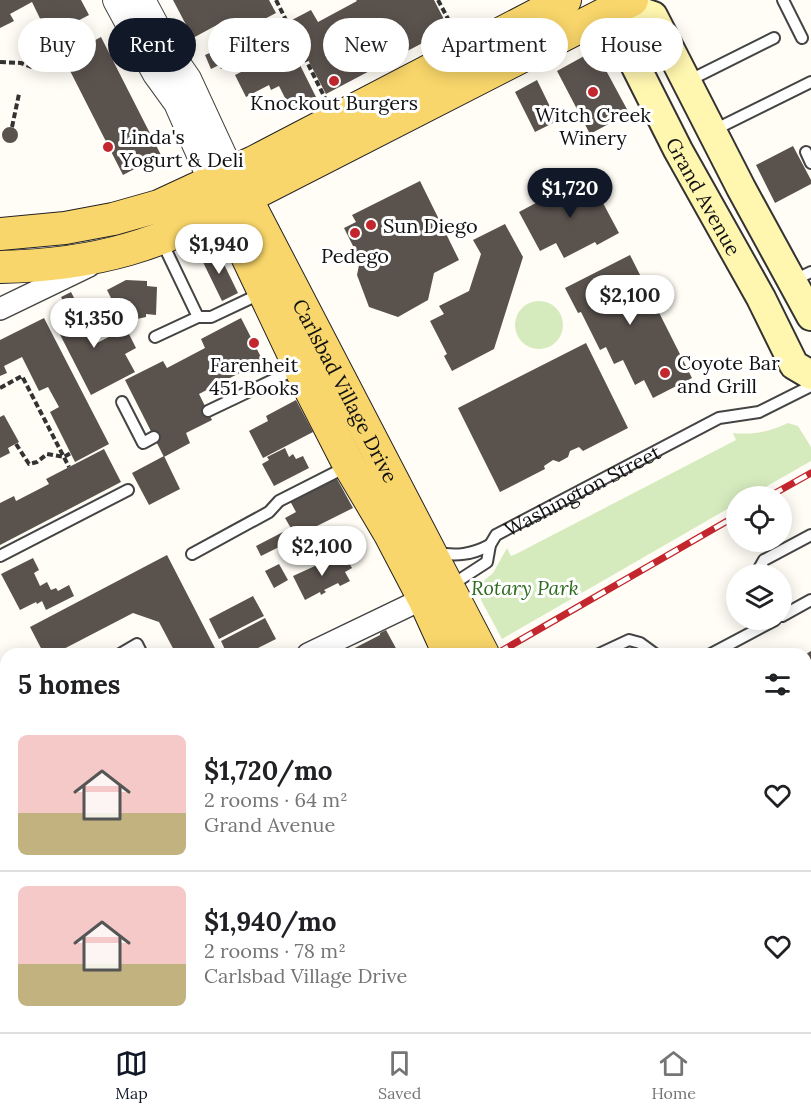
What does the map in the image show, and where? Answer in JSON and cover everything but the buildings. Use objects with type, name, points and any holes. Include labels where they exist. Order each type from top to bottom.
[{"type":"main road","points":[[530,18],[565,0]]},
{"type":"main road","points":[[0,234],[66,228],[113,219],[228,190],[624,2]]},
{"type":"main road","name":"Grand Avenue","points":[[811,316],[802,277],[712,131],[688,81],[652,16],[624,2],[619,33],[678,150],[760,298],[794,365],[811,375]]},
{"type":"main road","points":[[0,267],[74,261],[113,255],[198,224],[228,190],[335,119],[426,72]]},
{"type":"main road","name":"Carlsbad Village Drive","points":[[228,190],[264,292],[349,465],[390,534],[478,648]]},
{"type":"main road","name":"Carlsbad Village Drive","points":[[228,190],[265,237],[430,552],[449,648]]},
{"type":"street","name":"Carlsbad Village Drive","points":[[116,0],[156,74],[177,103],[228,190]]},
{"type":"street","name":"Carlsbad Village Drive","points":[[142,0],[172,56],[188,79],[228,190]]},
{"type":"street","points":[[0,309],[113,255]]},
{"type":"street","name":"Washington Street","points":[[321,648],[437,593]]},
{"type":"lane","points":[[783,0],[802,38]]},
{"type":"lane","points":[[688,81],[774,38]]},
{"type":"lane","points":[[712,131],[811,82]]},
{"type":"lane","points":[[806,152],[811,163]]},
{"type":"lane","points":[[161,239],[198,317]]},
{"type":"lane","points":[[155,337],[198,317],[211,317],[264,292]]},
{"type":"lane","points":[[208,411],[299,367]]},
{"type":"lane","name":"Washington Street","points":[[437,593],[487,562],[490,545],[496,535],[719,418],[759,412],[811,386]]},
{"type":"lane","points":[[122,402],[143,443],[154,437]]},
{"type":"lane","points":[[192,554],[269,512],[279,501],[349,465]]},
{"type":"lane","points":[[0,555],[128,490]]},
{"type":"lane","points":[[762,564],[764,560],[811,535]]},
{"type":"lane","points":[[430,552],[467,555],[490,545]]},
{"type":"lane","points":[[792,610],[811,600]]},
{"type":"lane","points":[[722,648],[755,630]]},
{"type":"lane","points":[[612,648],[629,640],[647,648]]},
{"type":"path","points":[[276,0],[335,119]]},
{"type":"path","points":[[438,0],[447,18]]},
{"type":"path","points":[[0,62],[18,63]]},
{"type":"path","points":[[12,127],[19,94]]},
{"type":"path","points":[[0,388],[22,376],[69,467]]},
{"type":"path","points":[[16,444],[29,464],[37,462],[47,454],[64,457],[71,453]]},
{"type":"green space","points":[[534,301],[544,301],[556,308],[563,320],[563,330],[556,342],[544,349],[534,349],[519,338],[515,330],[515,320],[526,305]]},
{"type":"green space","name":"Rotary Park","points":[[788,423],[798,426],[811,447],[811,461],[767,486],[726,486],[726,510],[502,639],[481,600],[481,583],[493,573],[507,548],[511,556],[516,554],[736,440],[733,433],[748,434],[774,429]]},
{"type":"railway","points":[[788,486],[811,473]]},
{"type":"railway","points":[[506,648],[726,522]]},
{"type":"place","name":"Knockout Burgers","points":[[334,81]]},
{"type":"place","name":"Witch Creek Winery","points":[[593,92]]},
{"type":"place","name":"Linda's Yogurt & Deli","points":[[108,147]]},
{"type":"place","name":"Sun Diego","points":[[371,225]]},
{"type":"place","name":"Pedego","points":[[355,233]]},
{"type":"place","name":"Farenheit 451 Books","points":[[254,343]]},
{"type":"place","name":"Coyote Bar and Grill","points":[[665,373]]}]
